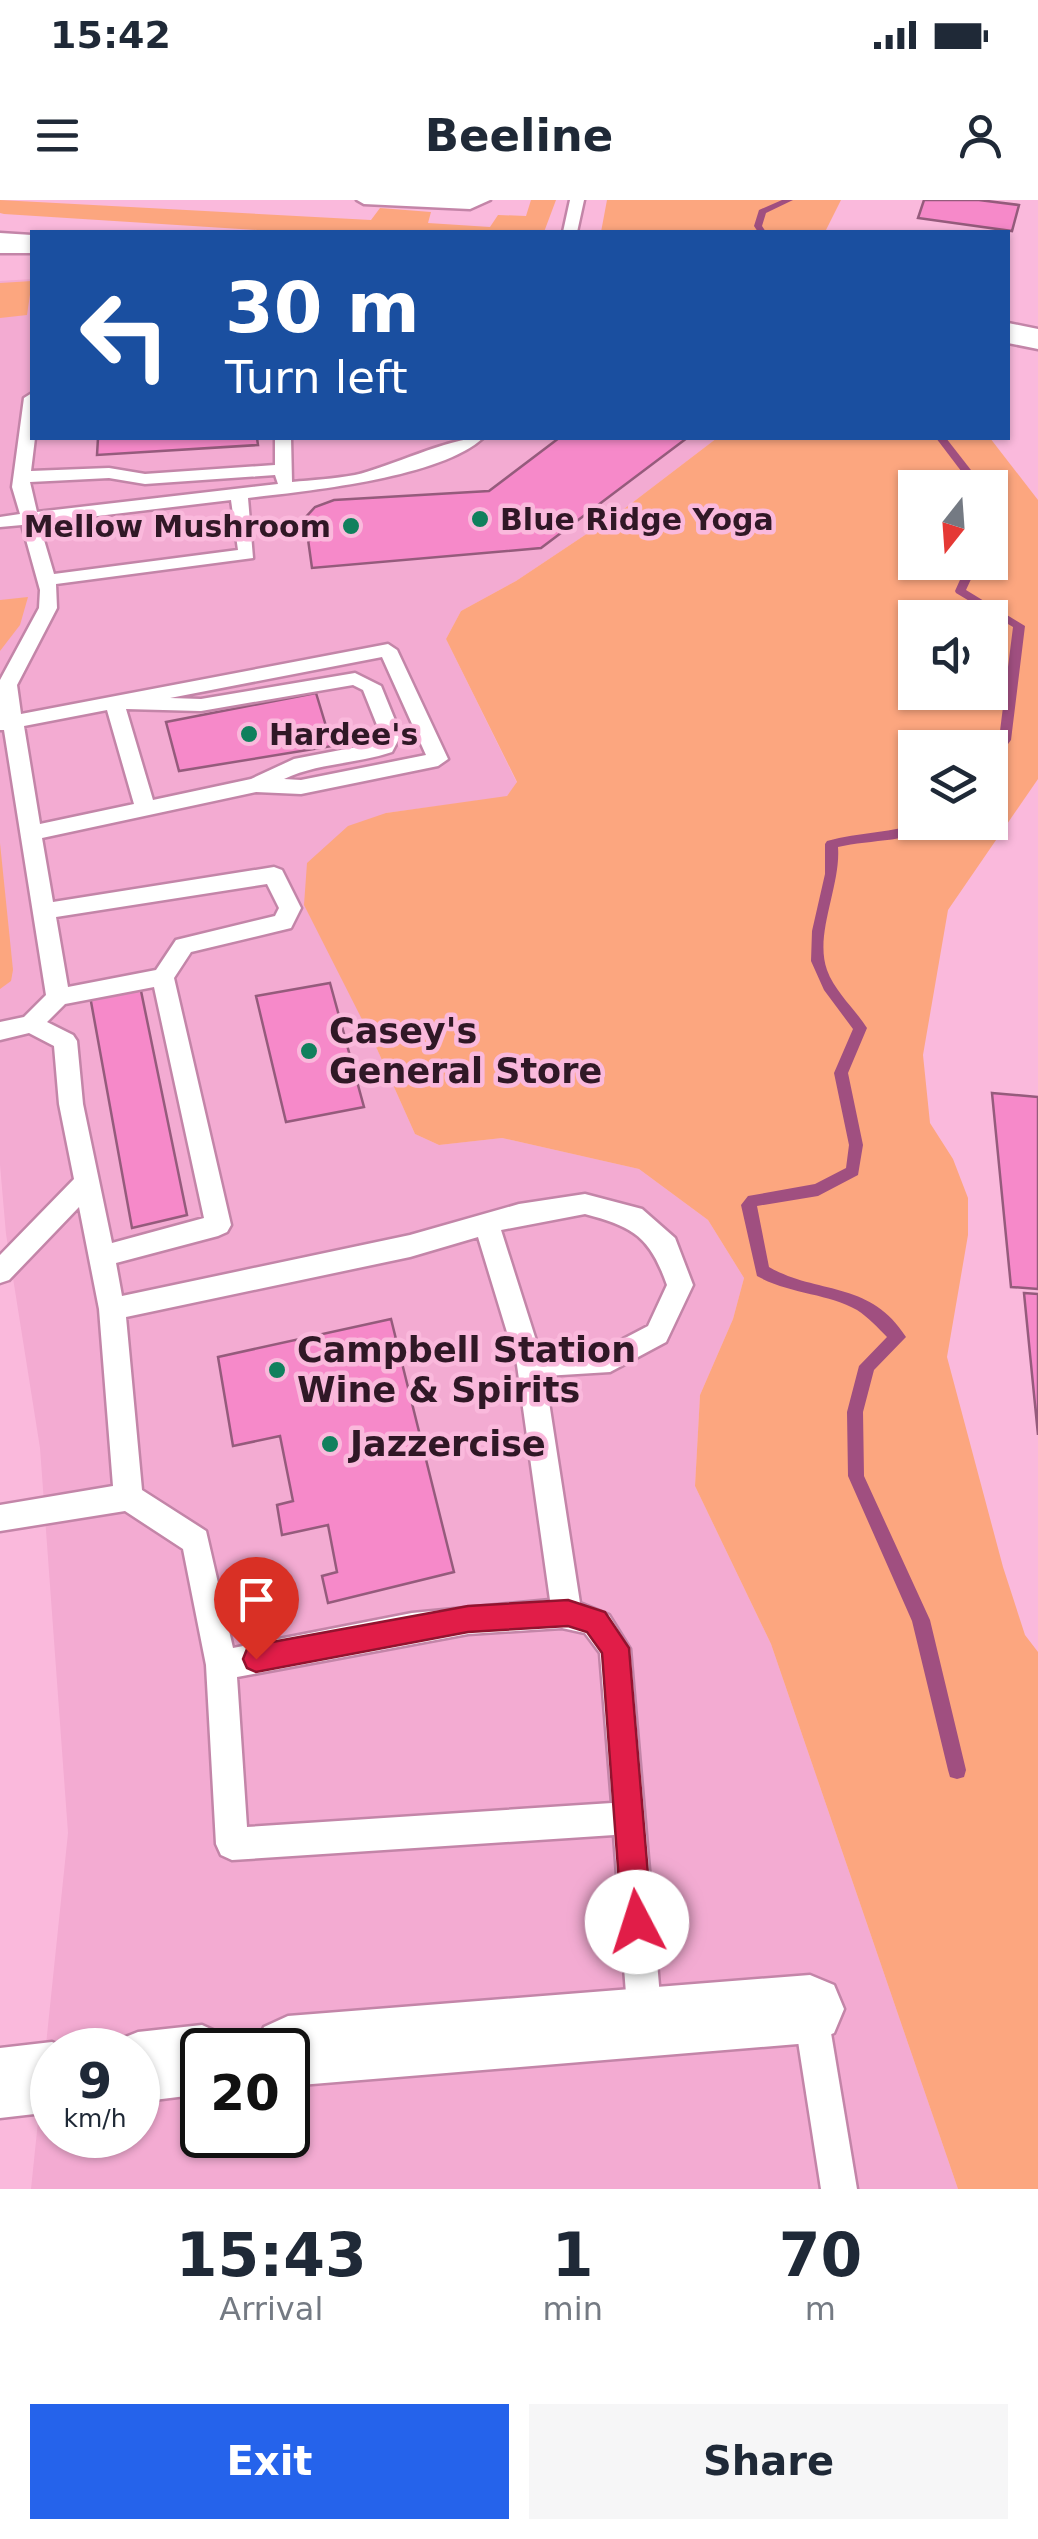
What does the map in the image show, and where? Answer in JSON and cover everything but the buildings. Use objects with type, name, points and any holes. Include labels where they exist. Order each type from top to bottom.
[{"type":"street","points":[[0,243],[30,244]]},
{"type":"street","points":[[1010,334],[1038,339]]},
{"type":"street","points":[[310,2049],[414,2038],[645,2026],[810,2009]]},
{"type":"street","points":[[0,2082],[30,2079]]},
{"type":"lane","points":[[364,200],[470,205],[482,200]]},
{"type":"lane","points":[[570,230],[577,200]]},
{"type":"lane","points":[[30,414],[22,498],[46,580],[48,608],[7,685],[7,722],[31,833],[58,998]]},
{"type":"lane","points":[[22,477],[109,473],[145,479],[284,461],[355,480],[411,454],[448,452],[472,440]]},
{"type":"lane","points":[[0,522],[239,494],[284,461]]},
{"type":"lane","points":[[46,580],[247,554],[239,494]]},
{"type":"lane","points":[[7,722],[388,650],[438,759],[301,786],[256,785]]},
{"type":"lane","points":[[31,833],[256,785],[294,766],[360,756],[385,747],[391,734],[371,686],[355,679],[201,705],[114,702]]},
{"type":"lane","points":[[114,702],[146,810]]},
{"type":"lane","points":[[0,1031],[31,1024],[58,998],[163,976],[184,946],[283,922],[290,908],[274,875],[44,912]]},
{"type":"lane","points":[[100,1256],[218,1225],[163,976]]},
{"type":"lane","points":[[31,1024],[64,1041],[86,1183],[112,1310],[128,1497]]},
{"type":"lane","points":[[0,1272],[86,1183]]},
{"type":"lane","points":[[112,1310],[410,1246],[519,1214],[584,1204],[633,1216],[666,1246],[680,1285],[657,1334],[610,1360],[530,1365]]},
{"type":"lane","points":[[487,1224],[530,1365],[568,1613]]},
{"type":"lane","points":[[0,1518],[128,1497],[196,1541],[221,1665],[232,1844],[629,1818]]},
{"type":"lane","points":[[221,1665],[468,1619],[568,1613],[595,1621],[615,1648],[645,2026]]},
{"type":"lane","points":[[810,2009],[838,2189]]},
{"type":"shaded area","points":[[0,200],[371,220],[380,208],[431,212],[428,223],[490,227],[498,215],[526,216],[531,200],[556,200],[545,230],[257,230],[0,213]]},
{"type":"shaded area","points":[[607,200],[841,200],[826,230],[601,230]]},
{"type":"shaded area","points":[[30,279],[30,440],[714,440],[624,509],[516,581],[461,611],[446,639],[517,783],[506,797],[386,813],[377,1049],[415,1134],[439,1145],[502,1138],[639,1169],[708,1220],[744,1278],[733,1319],[700,1395],[695,1486],[771,1644],[958,2189],[31,2189],[34,2158],[160,2158],[160,2028],[48,2028],[68,1833],[40,1448],[6,1234],[0,1165],[0,281]]},
{"type":"shaded area","points":[[30,281],[27,315],[0,318],[0,283]]},
{"type":"shaded area","points":[[714,440],[992,440],[1038,500],[1038,779],[1008,823],[1008,730],[898,730],[898,840],[996,840],[948,910],[923,1055],[930,1123],[953,1159],[968,1198],[968,1235],[947,1357],[1003,1567],[1025,1635],[1038,1652],[1038,2189],[958,2189],[771,1644],[695,1486],[700,1395],[733,1319],[744,1278],[708,1220],[639,1169],[502,1138],[439,1145],[415,1134],[304,905],[307,863],[348,826],[386,813],[507,796],[517,782],[446,639],[461,611],[516,581],[624,509]]},
{"type":"shaded area","points":[[28,597],[20,625],[0,651],[0,600]]},
{"type":"shaded area","points":[[0,843],[13,970],[11,981],[0,989]]},
{"type":"waterway","points":[[761,230],[762,212],[789,200]]},
{"type":"waterway","points":[[943,440],[966,470]]},
{"type":"waterway","points":[[965,580],[960,591],[1019,626],[1006,730]]},
{"type":"waterway","points":[[898,833],[831,844],[831,874],[817,946],[820,969],[860,1028],[841,1073],[856,1145],[853,1171],[818,1190],[753,1200],[749,1205],[762,1271],[786,1283],[861,1304],[898,1337],[867,1366],[855,1412],[856,1476],[921,1620],[957,1770]]},
{"type":"place","name":"Blue Ridge Yoga","points":[[480,519]]},
{"type":"place","name":"Mellow Mushroom","points":[[351,526]]},
{"type":"place","name":"Hardee's","points":[[249,734]]},
{"type":"place","name":"Casey's General Store","points":[[309,1051]]},
{"type":"place","name":"Campbell Station Wine & Spirits","points":[[277,1370]]},
{"type":"place","name":"Jazzercise","points":[[330,1444]]},
{"type":"route","points":[[256,1659],[468,1619],[568,1613],[595,1621],[615,1648],[637,1922]]}]
